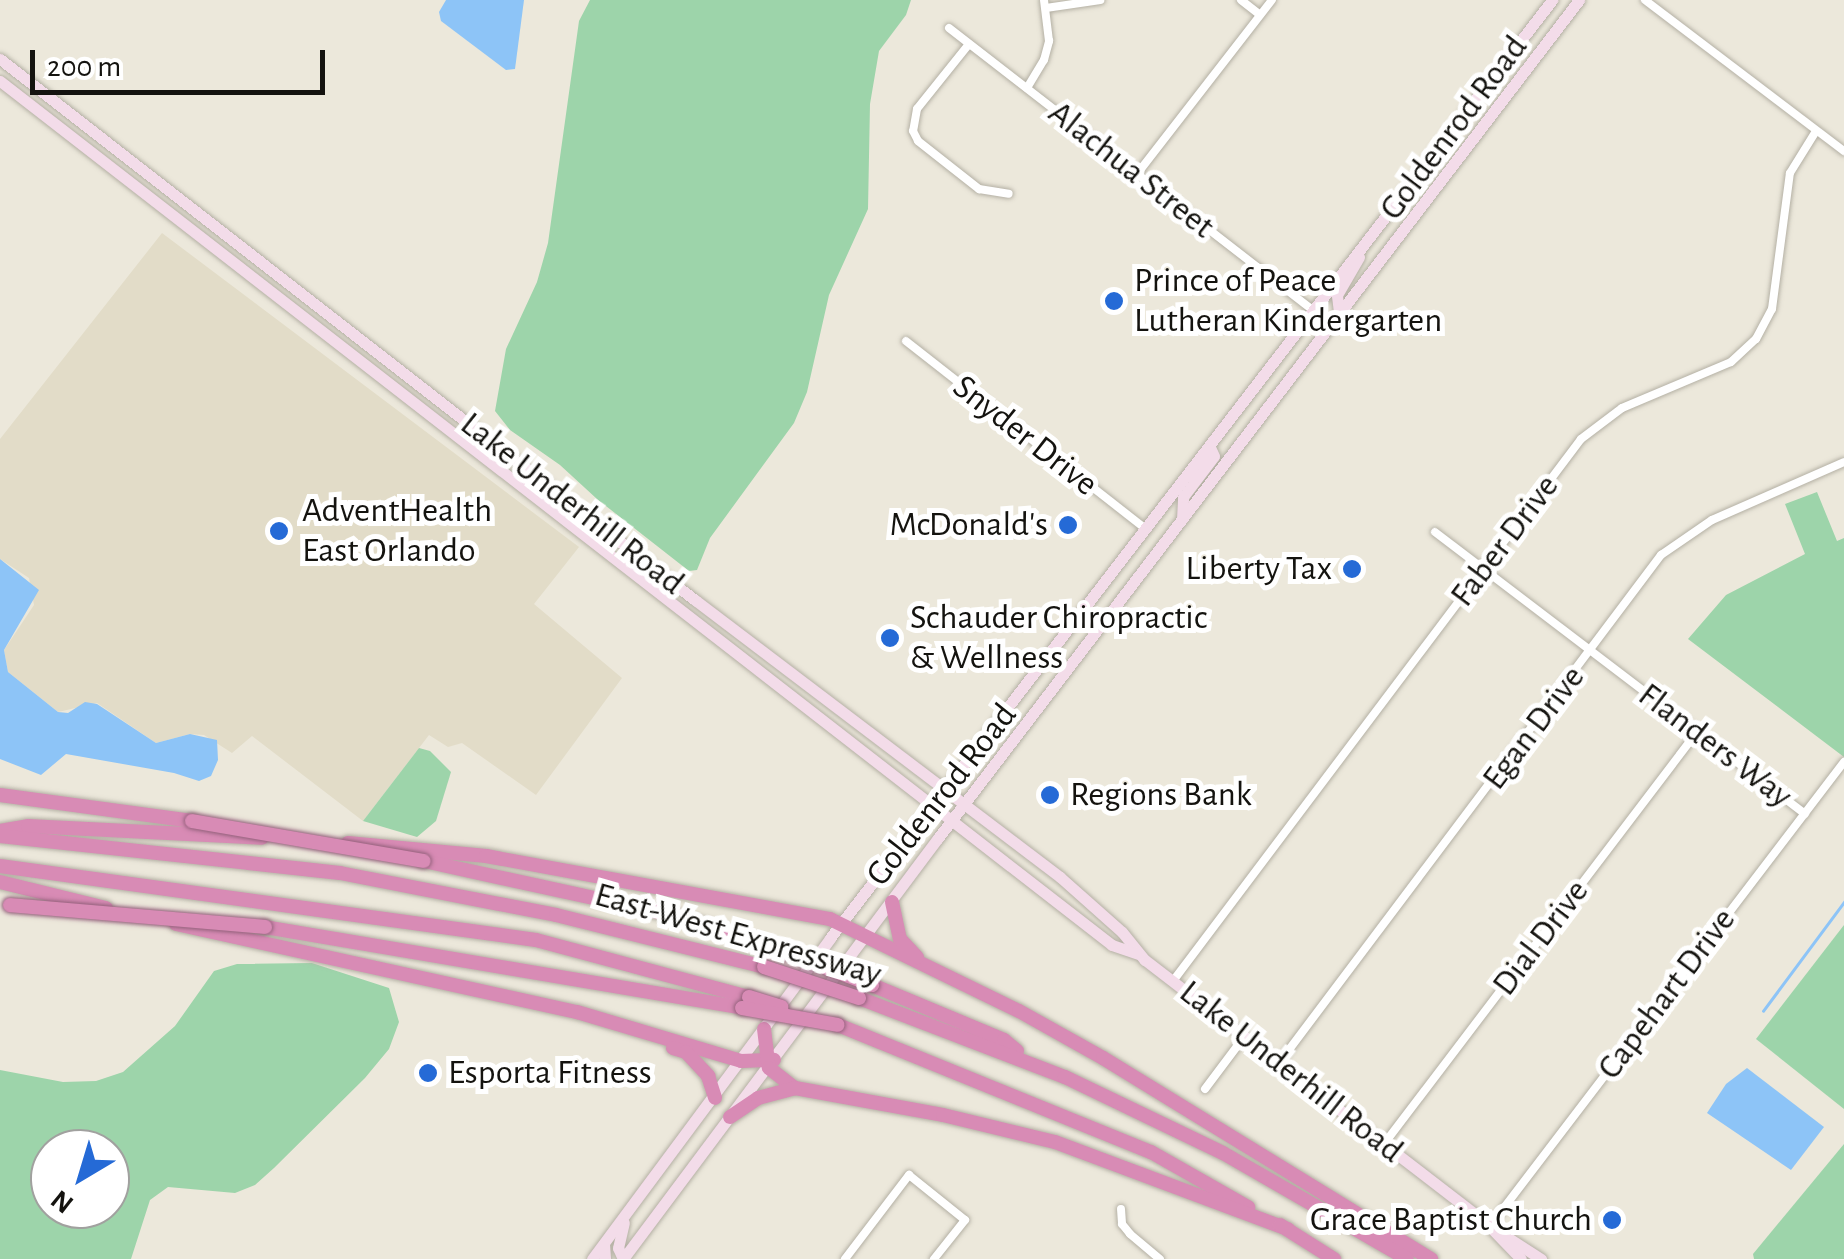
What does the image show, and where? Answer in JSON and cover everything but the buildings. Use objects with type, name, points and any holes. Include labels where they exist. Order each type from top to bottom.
[{"type":"highway","points":[[0,795],[192,821],[424,861],[677,916],[788,952],[872,985],[1004,1040],[1030,1061]]},
{"type":"highway","points":[[0,833],[28,826],[104,829],[486,856],[762,904],[841,924],[1118,1066],[1431,1259]]},
{"type":"highway","name":"East-West Expressway","points":[[0,833],[340,873],[556,915],[764,967],[1030,1061],[1223,1153],[1407,1259]]},
{"type":"highway","name":"East-West Expressway","points":[[0,866],[536,940],[838,1026],[1151,1152],[1334,1259]]},
{"type":"highway","points":[[0,882],[563,1012],[686,1052],[708,1076],[715,1098]]},
{"type":"highway","points":[[892,902],[900,939],[925,964]]},
{"type":"highway","points":[[5,904],[265,928],[746,1002]]},
{"type":"highway","points":[[563,1012],[577,1012],[741,1061],[770,1063]]},
{"type":"highway","points":[[764,1029],[770,1063],[794,1088]]},
{"type":"highway","points":[[730,1117],[758,1098],[794,1088],[942,1115],[1055,1142],[1288,1230]]},
{"type":"street","points":[[1027,88],[1044,60],[1049,42],[1045,4],[1100,0]]},
{"type":"street","points":[[1241,0],[1260,15]]},
{"type":"street","points":[[1138,174],[1272,0]]},
{"type":"street","name":"Goldenrod Road","points":[[592,1259],[841,924],[948,790],[1552,0]]},
{"type":"street","name":"Goldenrod Road","points":[[623,1259],[951,820],[1578,0]]},
{"type":"street","points":[[1645,0],[1844,150]]},
{"type":"street","name":"Alachua Street","points":[[949,28],[1314,311]]},
{"type":"street","points":[[969,44],[917,109],[914,131],[918,141],[979,188],[1010,194]]},
{"type":"street","name":"Lake Underhill Road","points":[[0,59],[1086,898],[1122,932],[1138,954],[1173,982],[1490,1226],[1541,1259]]},
{"type":"street","name":"Lake Underhill Road","points":[[0,81],[1112,945],[1138,954]]},
{"type":"street","name":"Faber Drive","points":[[1173,982],[1595,426],[1622,408],[1731,362],[1756,339],[1772,310],[1790,173],[1816,131]]},
{"type":"street","points":[[166,210],[206,220]]},
{"type":"street","points":[[1339,312],[1337,295],[1354,273],[1362,248]]},
{"type":"street","points":[[275,295],[318,306]]},
{"type":"street","points":[[1294,372],[1301,349],[1313,335],[1314,311]]},
{"type":"street","name":"Snyder Drive","points":[[906,341],[1146,529]]},
{"type":"street","points":[[1182,519],[1183,497],[1214,456],[1210,447]]},
{"type":"street","name":"Egan Drive","points":[[1279,1063],[1592,652],[1660,555],[1684,536],[1844,462]]},
{"type":"street","points":[[518,484],[534,475]]},
{"type":"street","points":[[530,493],[534,475]]},
{"type":"street","points":[[1130,588],[1136,567],[1147,551],[1146,529]]},
{"type":"street","name":"Flanders Way","points":[[1435,532],[1804,814]]},
{"type":"street","name":"Dial Drive","points":[[1384,1144],[1697,732]]},
{"type":"street","name":"Capehart Drive","points":[[1490,1226],[1844,762]]},
{"type":"street","points":[[1204,1089],[1244,1036]]},
{"type":"street","points":[[845,1259],[909,1175],[964,1220],[934,1259]]},
{"type":"street","points":[[1121,1209],[1122,1224],[1160,1259]]},
{"type":"street","points":[[623,1259],[618,1244],[626,1214]]},
{"type":"street","name":"Lake Underhill Road","points":[[1490,1226],[1521,1259]]},
{"type":"street","points":[[604,1244],[605,1259]]},
{"type":"shaded area","name":"AdventHealth East Orlando","points":[[162,233],[579,547],[534,604],[622,678],[536,795],[462,743],[448,747],[429,735],[363,821],[252,736],[232,753],[204,735],[190,734],[156,743],[97,703],[58,712],[8,672],[4,650],[34,605],[29,578],[0,559],[0,439]]},
{"type":"green space","points":[[590,0],[911,0],[906,15],[879,51],[870,104],[868,209],[829,295],[807,392],[794,423],[710,538],[697,570],[689,571],[597,499],[560,465],[510,430],[495,411],[506,349],[537,282],[548,243],[579,21]]},
{"type":"green space","points":[[1817,492],[1837,541],[1844,538],[1844,757],[1688,639],[1726,595],[1805,554],[1785,504]]},
{"type":"green space","points":[[419,748],[430,751],[451,772],[436,821],[417,837],[363,821]]},
{"type":"green space","points":[[1844,925],[1844,1109],[1756,1039]]},
{"type":"green space","points":[[312,963],[389,988],[399,1022],[389,1049],[365,1078],[255,1185],[235,1193],[168,1187],[150,1200],[131,1259],[0,1259],[0,1070],[63,1082],[96,1081],[123,1072],[175,1026],[214,971],[237,964]]},
{"type":"green space","points":[[1844,1144],[1844,1259],[1754,1259],[1753,1254]]},
{"type":"water","points":[[446,0],[524,0],[515,69],[506,70],[441,21],[439,12]]},
{"type":"water","points":[[0,559],[39,590],[4,650],[8,672],[58,712],[68,713],[85,702],[97,704],[156,743],[190,734],[217,740],[218,760],[211,776],[199,781],[66,754],[41,775],[0,759]]},
{"type":"water","points":[[1747,1068],[1824,1127],[1791,1170],[1707,1113],[1726,1084]]},
{"type":"waterway","points":[[1763,1011],[1844,902]]},
{"type":"place","name":"Prince of Peace Lutheran Kindergarten","points":[[1114,301]]},
{"type":"place","name":"McDonald's","points":[[1068,525]]},
{"type":"place","name":"AdventHealth East Orlando","points":[[279,531]]},
{"type":"place","name":"Liberty Tax","points":[[1352,569]]},
{"type":"place","name":"Schauder Chiropractic & Wellness","points":[[890,638]]},
{"type":"place","name":"Regions Bank","points":[[1050,795]]},
{"type":"place","name":"Esporta Fitness","points":[[428,1073]]},
{"type":"place","name":"Grace Baptist Church","points":[[1612,1220]]}]
